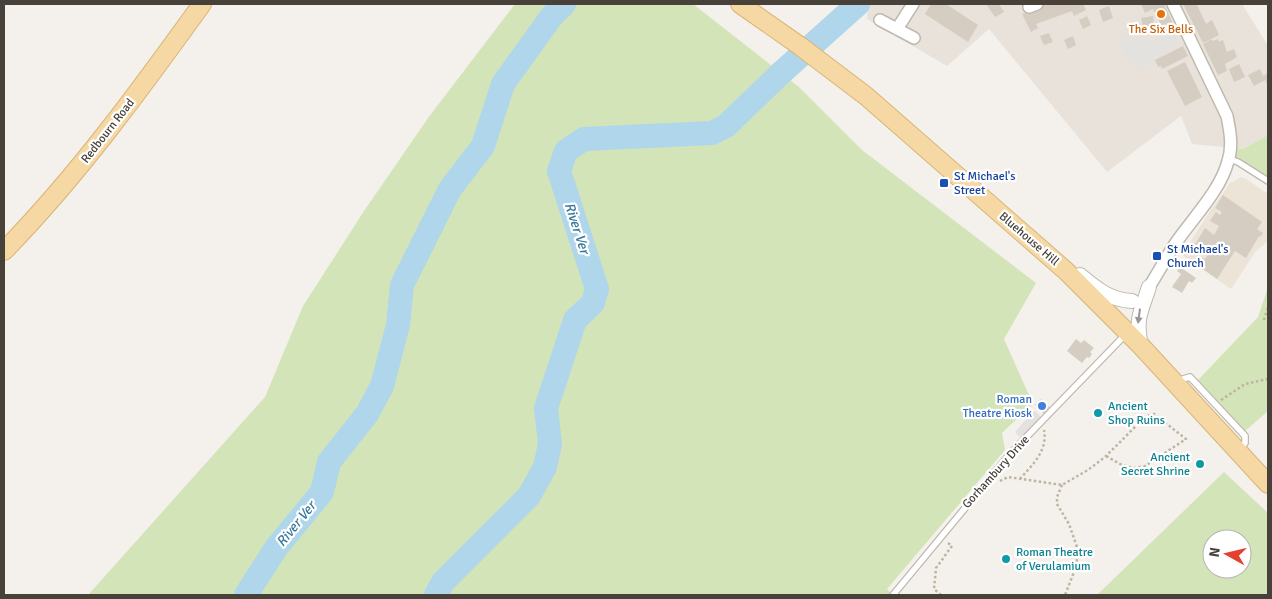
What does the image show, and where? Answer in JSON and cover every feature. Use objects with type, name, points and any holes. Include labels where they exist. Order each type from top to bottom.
[{"type":"main road","name":"Redbourn Road","points":[[4,251],[92,153],[202,4]]},
{"type":"main road","name":"Bluehouse Hill","points":[[740,4],[806,50],[866,96],[1066,271],[1141,346],[1268,484]]},
{"type":"street","points":[[897,29],[913,4]]},
{"type":"street","points":[[1141,346],[1138,334],[1139,315],[1149,287],[1174,246],[1224,174],[1229,159],[1231,133],[1227,116],[1174,4]]},
{"type":"street","points":[[880,20],[914,38]]},
{"type":"street","points":[[1066,271],[1080,275],[1108,296],[1123,301],[1132,301]]},
{"type":"street","points":[[1121,326],[1132,301],[1141,290],[1149,287]]},
{"type":"lane","points":[[1229,159],[1238,162],[1268,181]]},
{"type":"lane","name":"Gorhambury Drive","points":[[893,595],[1009,455],[1042,421],[1121,326]]},
{"type":"lane","points":[[1176,385],[1183,379],[1190,377],[1216,404],[1245,436],[1245,443],[1237,452]]},
{"type":"path","points":[[1264,320],[1268,307]]},
{"type":"path","points":[[1216,404],[1245,384],[1268,378]]},
{"type":"path","points":[[1065,595],[1076,568],[1078,550],[1069,524],[1057,504],[1057,497],[1062,485],[1088,470],[1106,456],[1146,416],[1154,414],[1186,439],[1145,466],[1134,468],[1122,465],[1106,456]]},
{"type":"path","points":[[1042,421],[1046,438],[1041,452],[1020,479],[1062,485]]},
{"type":"path","points":[[941,595],[934,588],[936,568],[952,546]]},
{"type":"shaded area","points":[[868,4],[1242,4],[1268,44],[1268,135],[1243,149],[1192,144],[1181,116],[1107,172],[989,29],[947,66],[867,19]]},
{"type":"shaded area","name":"The Six Bells","points":[[1173,31],[1180,45],[1136,71],[1115,39],[1129,32],[1132,40],[1138,38],[1143,44]]},
{"type":"shaded area","points":[[1241,177],[1268,194],[1268,241],[1256,251],[1231,289],[1182,255],[1230,183]]},
{"type":"shaded area","points":[[1034,410],[1043,419],[1022,439],[1015,432]]},
{"type":"green space","points":[[515,4],[693,4],[799,87],[862,150],[1036,283],[1004,339],[1033,404],[1002,433],[1005,450],[887,589],[893,595],[88,595],[265,397],[303,306],[364,211],[428,118]]},
{"type":"green space","points":[[1268,135],[1268,184],[1257,174],[1230,159],[1231,148],[1243,149]]},
{"type":"green space","points":[[1268,287],[1268,411],[1244,432],[1198,380],[1258,317]]},
{"type":"green space","points":[[1224,472],[1268,513],[1268,595],[1097,595]]},
{"type":"building","points":[[931,4],[946,4],[978,25],[968,42],[925,14]]},
{"type":"building","points":[[986,4],[999,4],[1004,12],[995,17]]},
{"type":"building","points":[[1047,4],[1083,4],[1086,10],[1074,16],[1072,11],[1036,24],[1038,28],[1031,32],[1022,14]]},
{"type":"building","points":[[1141,4],[1164,4],[1175,28],[1165,32],[1153,9],[1145,13]]},
{"type":"building","points":[[1183,4],[1200,4],[1197,5],[1206,24],[1212,20],[1219,35],[1203,43]]},
{"type":"building","points":[[1109,6],[1113,18],[1103,22],[1099,10]]},
{"type":"building","points":[[1087,16],[1091,25],[1083,29],[1079,20]]},
{"type":"building","points":[[1153,16],[1154,25],[1143,27],[1141,18]]},
{"type":"building","points":[[1049,33],[1053,42],[1044,45],[1040,36]]},
{"type":"building","points":[[1073,36],[1076,45],[1068,49],[1064,40]]},
{"type":"building","points":[[1212,39],[1213,41],[1218,39],[1219,42],[1223,40],[1227,52],[1234,49],[1237,57],[1225,64],[1227,71],[1218,75],[1203,44]]},
{"type":"building","points":[[1183,46],[1188,56],[1162,69],[1161,66],[1158,67],[1155,60]]},
{"type":"building","points":[[1185,62],[1202,97],[1185,106],[1167,71]]},
{"type":"building","points":[[1239,64],[1245,77],[1234,82],[1229,69]]},
{"type":"building","points":[[1260,69],[1263,76],[1268,73],[1268,86],[1265,80],[1254,86],[1248,75]]},
{"type":"building","points":[[1223,195],[1262,222],[1257,229],[1263,233],[1259,236],[1246,258],[1235,251],[1217,279],[1200,267],[1202,264],[1200,262],[1208,255],[1194,246],[1205,228],[1214,235],[1219,226],[1210,221],[1216,212],[1220,215],[1222,212],[1215,208]]},
{"type":"building","points":[[1180,267],[1196,278],[1192,283],[1189,281],[1182,293],[1172,287],[1181,274],[1177,271]]},
{"type":"building","points":[[1076,339],[1081,343],[1084,340],[1094,348],[1090,352],[1092,354],[1089,358],[1087,357],[1082,363],[1067,351]]},
{"type":"building","name":"Roman Theatre Kiosk","points":[[1041,399],[1050,408],[1044,414],[1035,405]]},
{"type":"waterway","name":"River Ver","points":[[246,595],[276,548],[322,492],[329,462],[367,414],[382,386],[398,325],[402,285],[450,189],[483,146],[503,84],[551,17],[564,4]]},
{"type":"waterway","name":"River Ver","points":[[436,595],[443,582],[529,496],[545,467],[550,444],[546,408],[575,320],[593,303],[597,289],[559,171],[566,151],[584,139],[712,133],[726,126],[781,73],[858,4]]},
{"type":"place","name":"The Six Bells","points":[[1161,14]]},
{"type":"place","name":"St Michael's Street","points":[[944,183]]},
{"type":"place","name":"St Michael's Church","points":[[1157,256]]},
{"type":"place","name":"Roman Theatre Kiosk","points":[[1042,406]]},
{"type":"place","name":"Ancient Shop Ruins","points":[[1098,413]]},
{"type":"place","name":"Ancient Secret Shrine","points":[[1200,464]]},
{"type":"place","name":"Roman Theatre of Verulamium","points":[[1006,559]]}]
